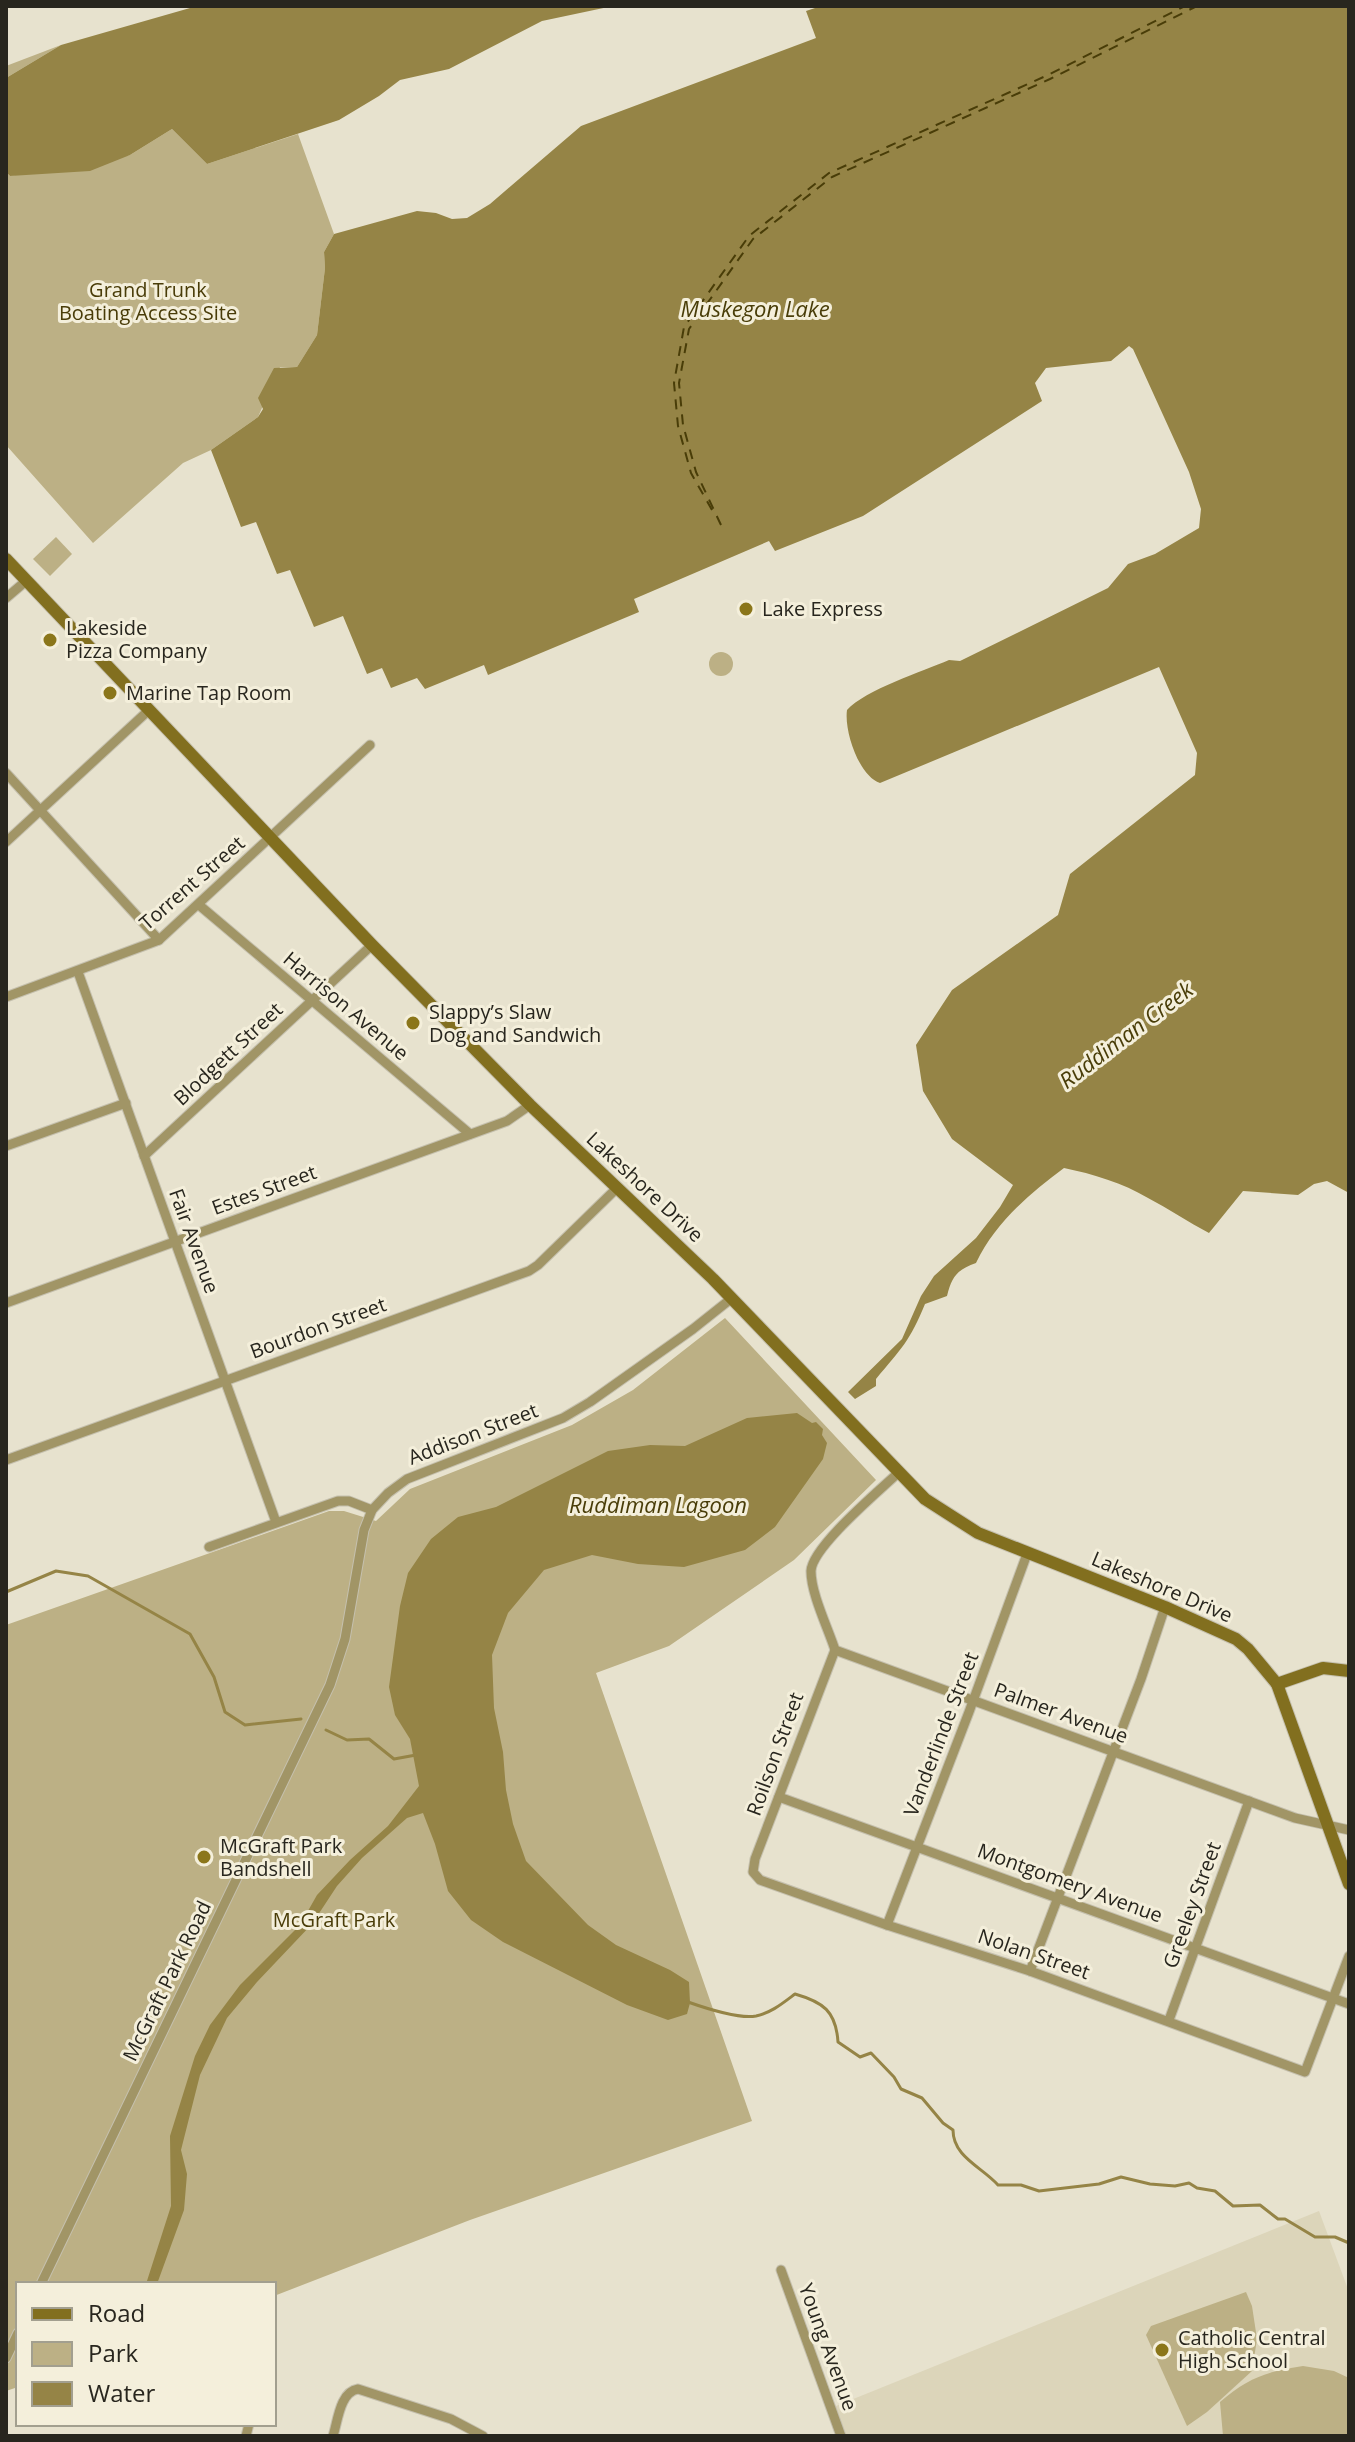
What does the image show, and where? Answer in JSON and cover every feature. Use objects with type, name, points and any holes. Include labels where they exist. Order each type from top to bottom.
[{"type":"main road","name":"Lakeshore Drive","points":[[6,559],[372,945],[530,1105],[732,1298],[925,1499],[951,1518],[1027,1554],[1165,1607],[1236,1639],[1264,1665],[1277,1684],[1349,1884]]},
{"type":"main road","points":[[1277,1684],[1323,1668],[1349,1671]]},
{"type":"street","points":[[6,598],[26,581]]},
{"type":"street","points":[[6,842],[149,710]]},
{"type":"street","name":"Torrent Street","points":[[6,997],[159,940],[370,745]]},
{"type":"street","points":[[6,773],[159,940]]},
{"type":"street","name":"Harrison Avenue","points":[[199,905],[470,1134]]},
{"type":"street","name":"Blodgett Street","points":[[144,1156],[372,945]]},
{"type":"street","name":"Fair Avenue","points":[[78,972],[276,1522]]},
{"type":"street","points":[[6,1146],[126,1103]]},
{"type":"street","name":"Estes Street","points":[[6,1303],[512,1119],[530,1105]]},
{"type":"street","name":"Bourdon Street","points":[[6,1460],[529,1271],[617,1188]]},
{"type":"street","name":"Addison Street","points":[[372,1510],[407,1479],[528,1433],[581,1407],[732,1298]]},
{"type":"street","points":[[835,1650],[812,1577],[817,1554],[898,1473]]},
{"type":"street","points":[[209,1547],[345,1500],[372,1510]]},
{"type":"street","name":"McGraft Park Road","points":[[42,2282],[330,1685],[345,1639],[359,1548],[372,1510]]},
{"type":"street","name":"Vanderlinde Street","points":[[887,1925],[1027,1554]]},
{"type":"street","points":[[1030,1971],[1141,1679],[1165,1607]]},
{"type":"street","name":"Palmer Avenue","points":[[835,1650],[1295,1818],[1349,1830]]},
{"type":"street","name":"Roilson Street","points":[[753,1872],[755,1859],[835,1650]]},
{"type":"street","name":"Montgomery Avenue","points":[[779,1797],[1349,2004]]},
{"type":"street","name":"Greeley Street","points":[[1169,2020],[1249,1801]]},
{"type":"street","name":"Nolan Street","points":[[753,1872],[760,1880],[1030,1971],[1305,2072],[1333,1998]]},
{"type":"street","points":[[1333,1998],[1349,1956]]},
{"type":"street","name":"Young Avenue","points":[[781,2270],[841,2436]]},
{"type":"street","points":[[6,2358],[16,2337]]},
{"type":"street","points":[[333,2436],[345,2397],[351,2390],[358,2389],[451,2419],[483,2436]]},
{"type":"shaded area","name":"Catholic Central High School","points":[[1319,2211],[1349,2292],[1349,2436],[841,2436],[831,2408]]},
{"type":"green space","points":[[61,45],[6,78],[6,66]]},
{"type":"green space","name":"Grand Trunk Boating Access Site","points":[[172,129],[207,164],[298,134],[334,234],[324,252],[317,335],[297,367],[280,367],[258,417],[211,450],[183,463],[93,543],[6,445],[6,172],[10,176],[130,155]]},
{"type":"green space","points":[[56,537],[72,554],[50,576],[33,559]]},
{"type":"green space","points":[[721,652],[730,655],[733,664],[730,673],[721,676],[712,673],[709,664],[712,655]]},
{"type":"green space","name":"McGraft Park","points":[[725,1318],[876,1480],[794,1560],[669,1646],[596,1673],[752,2121],[470,2220],[276,2295],[276,2282],[16,2282],[16,2388],[6,2391],[6,1625],[329,1511],[344,1511],[376,1521],[410,1489],[572,1425],[633,1390]]},
{"type":"green space","points":[[1246,2292],[1252,2306],[1257,2339],[1252,2371],[1187,2426],[1146,2335],[1151,2326]]},
{"type":"green space","points":[[1303,2366],[1334,2371],[1349,2378],[1349,2436],[1223,2436],[1220,2402],[1258,2377]]},
{"type":"water","points":[[197,6],[613,6],[542,21],[449,69],[400,80],[339,120],[207,164],[172,129],[130,155],[90,171],[10,176],[6,172],[6,78],[61,45]]},
{"type":"water","name":"Muskegon Lake","points":[[821,6],[1349,6],[1349,1193],[1327,1181],[1314,1184],[1298,1195],[1243,1191],[1209,1233],[1128,1188],[1064,1168],[1003,1222],[976,1263],[956,1275],[947,1296],[925,1304],[904,1344],[876,1379],[876,1386],[855,1399],[848,1392],[902,1339],[921,1296],[934,1276],[976,1238],[1013,1185],[952,1139],[923,1091],[916,1045],[952,990],[1058,915],[1070,874],[1195,775],[1197,753],[1159,667],[880,783],[866,772],[854,752],[847,710],[880,688],[949,660],[960,661],[1108,588],[1128,564],[1155,554],[1199,528],[1201,509],[1189,472],[1133,349],[1129,346],[1111,361],[1046,368],[1035,383],[1042,401],[863,516],[775,551],[769,541],[634,599],[639,612],[488,675],[484,665],[425,689],[417,678],[391,688],[382,668],[367,674],[343,616],[314,627],[290,570],[277,574],[256,522],[241,527],[211,450],[258,417],[263,409],[258,398],[274,368],[297,367],[317,335],[324,252],[334,234],[417,211],[452,219],[467,218],[490,204],[581,126],[816,38],[806,11]]},
{"type":"water","name":"Ruddiman Lagoon","points":[[797,1413],[823,1429],[822,1435],[827,1443],[823,1459],[775,1527],[745,1550],[684,1567],[638,1564],[592,1555],[544,1570],[508,1613],[492,1655],[494,1708],[503,1752],[506,1790],[513,1824],[526,1861],[588,1925],[616,1945],[689,1982],[687,2014],[668,2020],[627,2005],[503,1942],[471,1920],[448,1891],[423,1813],[407,1818],[362,1858],[337,1886],[312,1924],[227,2018],[200,2075],[181,2150],[187,2174],[184,2210],[158,2282],[147,2282],[171,2206],[170,2136],[195,2056],[210,2025],[240,1985],[300,1925],[317,1895],[388,1826],[419,1786],[410,1739],[395,1715],[389,1687],[400,1606],[408,1573],[431,1539],[458,1517],[496,1507],[608,1451],[650,1445],[685,1446],[747,1418]]},
{"type":"waterway","points":[[6,1592],[56,1571],[88,1576],[190,1634],[214,1677],[225,1712],[245,1725],[301,1719]]},
{"type":"waterway","points":[[326,1730],[347,1740],[369,1739],[394,1759],[416,1755]]},
{"type":"waterway","points":[[688,2002],[749,2017],[767,2013],[795,1994],[820,2005],[831,2015],[838,2042],[860,2057],[871,2053],[901,2089],[922,2098],[953,2130],[954,2139],[963,2155],[998,2185],[1021,2185],[1039,2191],[1099,2184],[1121,2177],[1150,2184],[1175,2186],[1189,2183],[1197,2188],[1215,2191],[1233,2206],[1260,2205],[1278,2219],[1285,2219],[1315,2237],[1335,2237],[1349,2243]]},
{"type":"ferry route","points":[[712,510],[691,473],[678,426],[674,383],[684,327],[749,236],[829,173],[1048,75],[1185,6]]},
{"type":"ferry route","points":[[721,525],[696,472],[683,425],[679,383],[689,329],[753,239],[832,177],[1050,79],[1197,6]]},
{"type":"place","name":"Lake Express","points":[[746,609]]},
{"type":"place","name":"Lakeside Pizza Company","points":[[50,640]]},
{"type":"place","name":"Marine Tap Room","points":[[110,693]]},
{"type":"place","name":"Slappy’s Slaw Dog and Sandwich","points":[[413,1023]]},
{"type":"place","name":"McGraft Park Bandshell","points":[[204,1857]]},
{"type":"place","name":"Catholic Central High School","points":[[1162,2350]]},
{"type":"water label","name":"Ruddiman Creek","points":[[1126,1035]]}]
